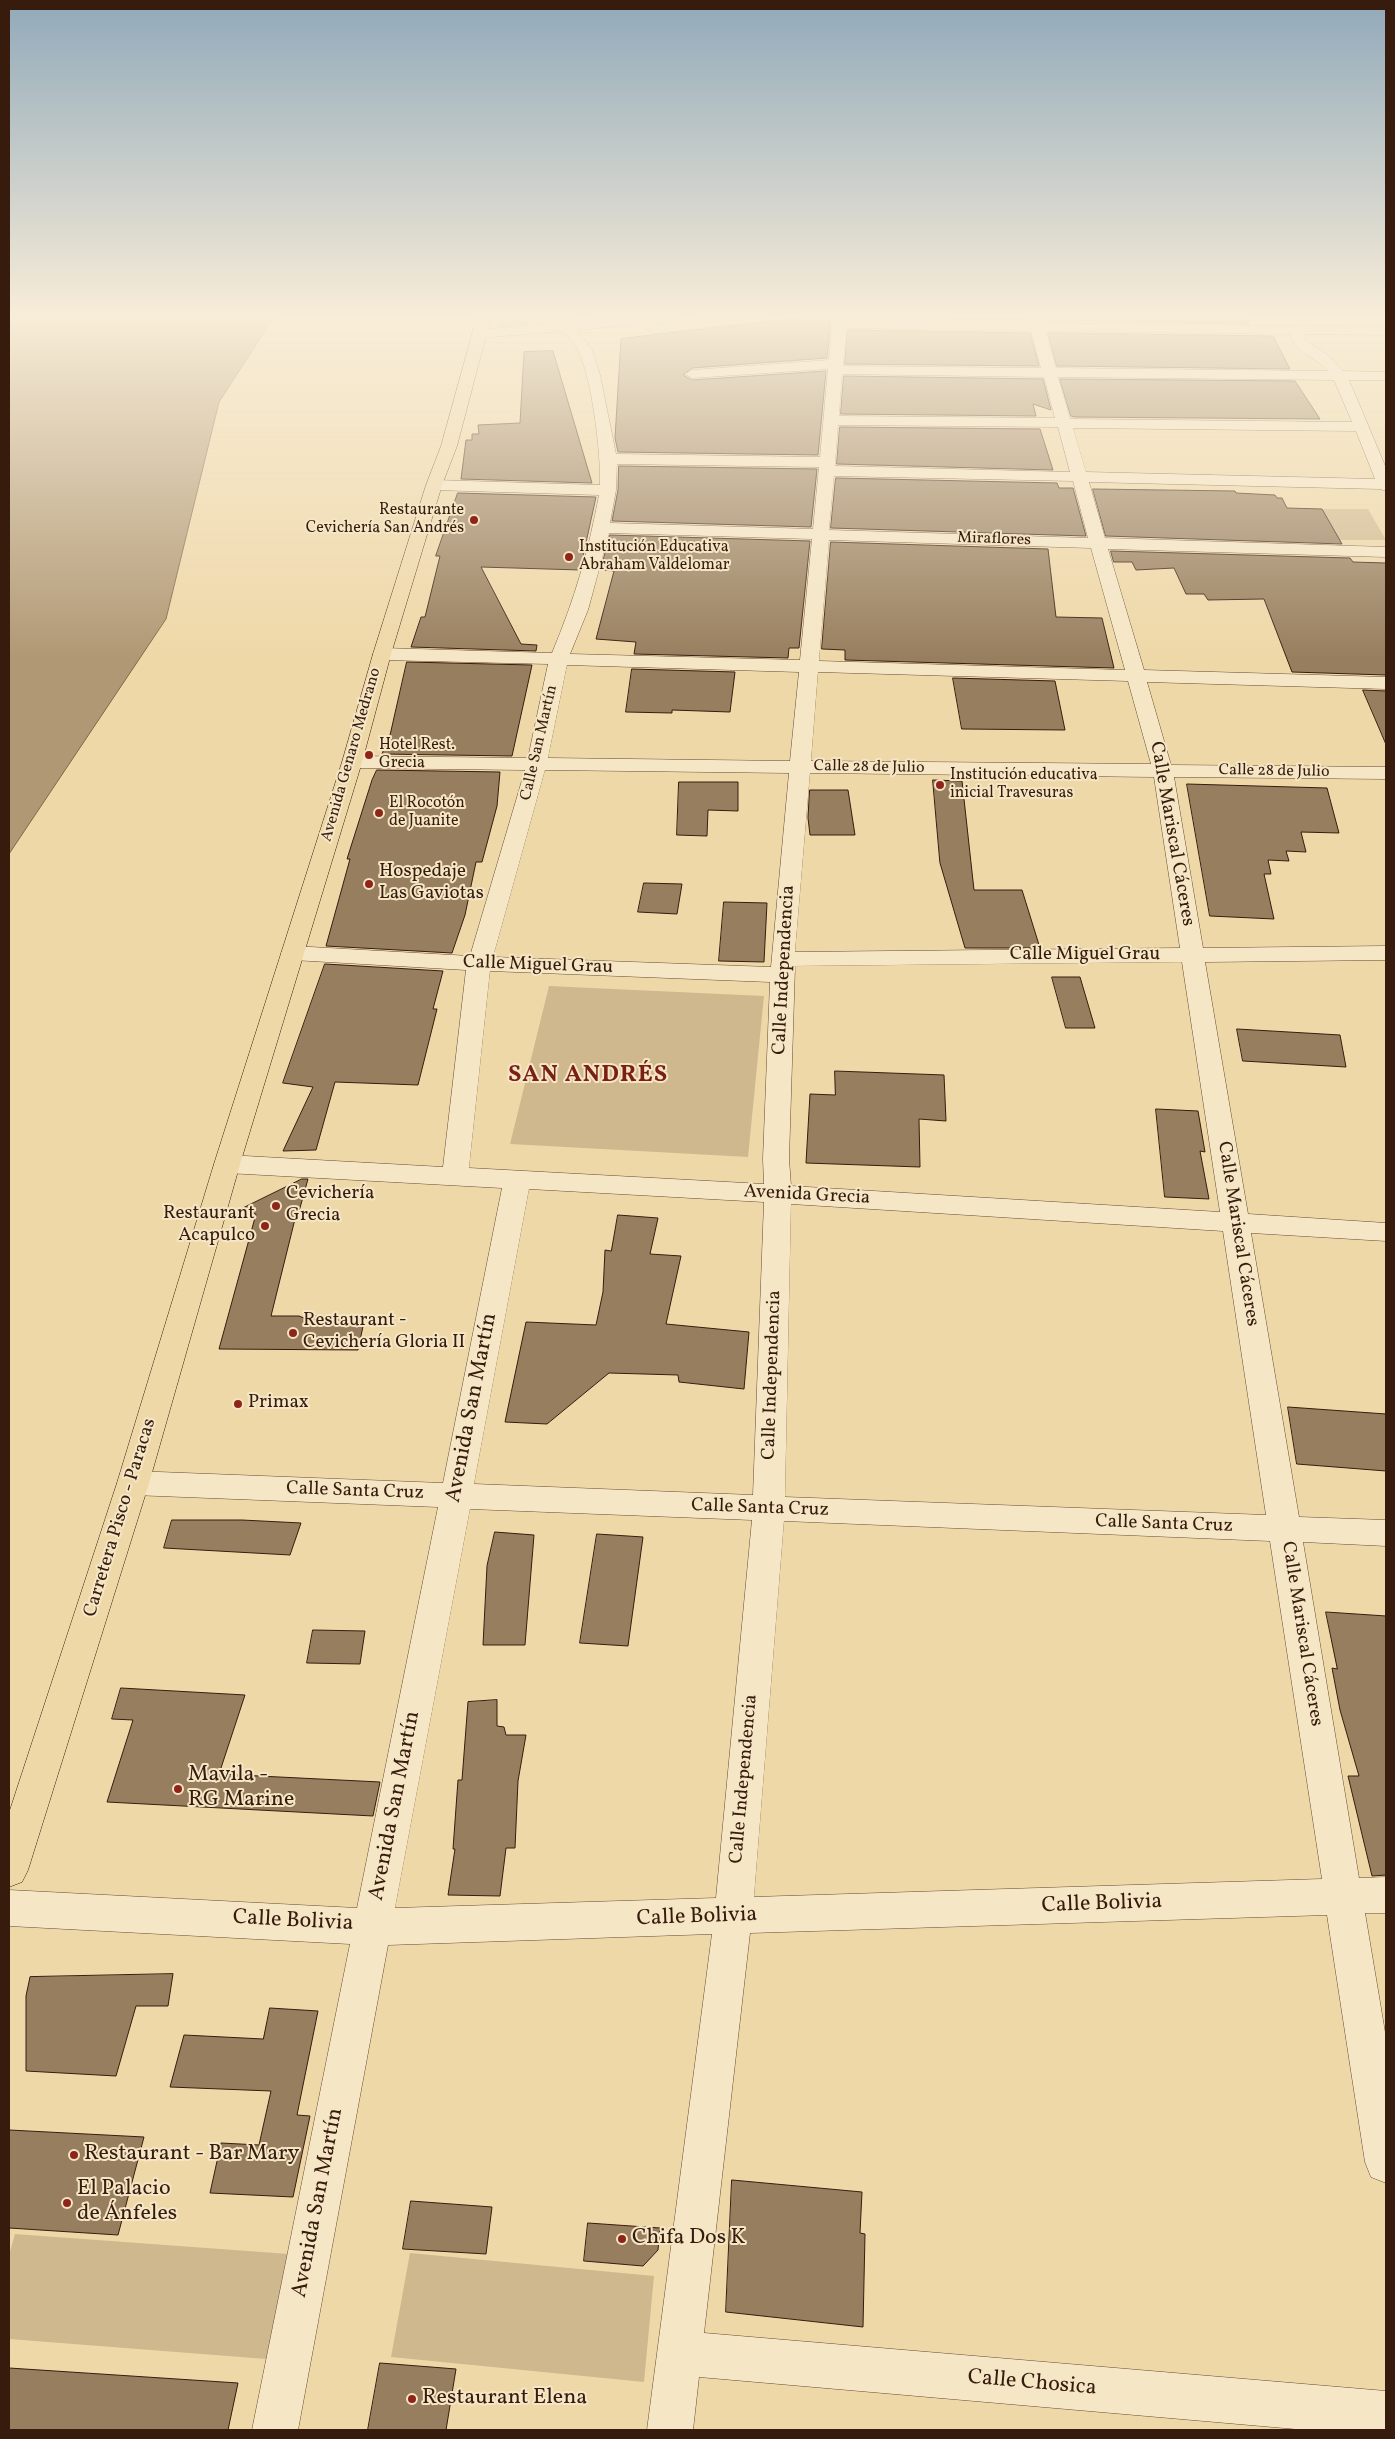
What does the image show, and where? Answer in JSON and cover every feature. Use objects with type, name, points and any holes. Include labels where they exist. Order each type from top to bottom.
[{"type":"main road","name":"Avenida Genaro Medrano","points":[[227,1164],[352,762],[382,654],[434,485],[453,431]]},
{"type":"main road","name":"Carretera Pisco - Paracas","points":[[9,1870],[133,1483],[227,1164]]},
{"type":"street","name":"Calle San Martín","points":[[455,1178],[479,964],[537,764],[559,658],[579,610],[603,528],[608,490],[609,459],[603,431]]},
{"type":"street","name":"Calle Independencia","points":[[670,2430],[733,1917],[769,1509],[778,1194],[776,1159],[783,967],[830,431]]},
{"type":"street","name":"Calle Mariscal Cáceres","points":[[1067,431],[1163,771],[1386,2162]]},
{"type":"street","points":[[609,459],[1081,477],[1384,478],[1364,431]]},
{"type":"street","points":[[434,485],[608,490]]},
{"type":"street","name":"Miraflores","points":[[603,528],[1386,552]]},
{"type":"street","points":[[382,654],[1386,683]]},
{"type":"street","name":"Calle 28 de Julio","points":[[352,762],[1386,774]]},
{"type":"street","name":"Calle Miguel Grau","points":[[293,953],[479,964],[783,967],[1193,955],[1386,953]]},
{"type":"street","name":"Avenida Grecia","points":[[227,1164],[455,1178],[778,1194],[1386,1232]]},
{"type":"street","name":"Avenida San Martín","points":[[274,2430],[517,1181]]},
{"type":"street","name":"Calle Santa Cruz","points":[[133,1483],[1386,1533]]},
{"type":"street","name":"Calle Bolivia","points":[[9,1908],[372,1927],[1386,1896]]},
{"type":"street","name":"Calle Chosica","points":[[678,2353],[1386,2414]]},
{"type":"shaded area","points":[[9,431],[212,431],[166,619],[9,854]]},
{"type":"shaded area","points":[[1322,509],[1368,509],[1386,540],[1337,540]]},
{"type":"shaded area","points":[[549,986],[764,996],[748,1157],[510,1144]]},
{"type":"shaded area","points":[[15,2234],[289,2254],[266,2359],[9,2339],[9,2255]]},
{"type":"shaded area","points":[[410,2253],[654,2276],[644,2382],[391,2357]]},
{"type":"building","points":[[479,431],[577,431],[592,483],[461,479],[466,440],[472,440],[472,434],[479,434]]},
{"type":"building","points":[[615,431],[820,431],[818,455],[618,452]]},
{"type":"building","points":[[840,431],[1041,431],[1053,470],[837,464]]},
{"type":"building","points":[[619,466],[817,469],[811,527],[612,521],[618,490]]},
{"type":"building","points":[[836,478],[1057,483],[1059,488],[1073,488],[1086,536],[831,528]]},
{"type":"building","points":[[1093,489],[1235,491],[1236,493],[1275,495],[1277,498],[1282,498],[1287,508],[1322,509],[1342,544],[1106,536]]},
{"type":"building","points":[[458,493],[596,497],[580,570],[481,567],[521,644],[537,645],[536,651],[411,647],[421,617],[425,617],[440,556],[436,556]]},
{"type":"building","points":[[610,535],[810,541],[799,648],[789,648],[788,658],[634,654],[636,642],[596,639],[614,571],[601,570]]},
{"type":"building","points":[[831,542],[1048,549],[1056,617],[1102,618],[1114,668],[845,660],[845,650],[822,649]]},
{"type":"building","points":[[1111,551],[1350,558],[1353,562],[1386,563],[1386,675],[1292,672],[1264,599],[1208,600],[1204,594],[1186,594],[1174,568],[1136,570],[1132,562],[1114,562]]},
{"type":"building","points":[[407,662],[532,665],[512,756],[382,754],[390,735]]},
{"type":"building","points":[[632,669],[735,672],[730,712],[672,710],[672,713],[626,712]]},
{"type":"building","points":[[953,678],[1055,681],[1065,730],[962,729]]},
{"type":"building","points":[[1363,690],[1386,691],[1386,744]]},
{"type":"building","points":[[377,770],[500,772],[497,806],[482,862],[476,862],[465,915],[452,953],[326,946],[350,859],[347,859],[372,780]]},
{"type":"building","points":[[933,780],[962,781],[974,890],[1022,890],[1040,948],[965,948],[940,863]]},
{"type":"building","points":[[679,782],[738,782],[738,811],[708,810],[707,836],[677,835]]},
{"type":"building","points":[[1187,784],[1327,788],[1339,833],[1301,832],[1306,852],[1286,851],[1289,861],[1268,860],[1271,874],[1264,874],[1274,919],[1210,916]]},
{"type":"building","points":[[810,790],[848,790],[855,835],[810,835],[808,818]]},
{"type":"building","points":[[644,883],[682,884],[677,914],[638,912]]},
{"type":"building","points":[[724,902],[767,903],[764,962],[719,961]]},
{"type":"building","points":[[325,964],[443,971],[433,1009],[437,1009],[418,1085],[335,1082],[316,1150],[283,1151],[313,1087],[283,1083]]},
{"type":"building","points":[[1052,977],[1080,977],[1095,1028],[1066,1028]]},
{"type":"building","points":[[1237,1029],[1340,1035],[1346,1067],[1243,1061]]},
{"type":"building","points":[[835,1071],[944,1075],[946,1121],[919,1119],[920,1167],[806,1163],[810,1094],[835,1095]]},
{"type":"building","points":[[1156,1109],[1198,1111],[1205,1152],[1200,1151],[1209,1199],[1165,1197]]},
{"type":"building","points":[[302,1179],[308,1179],[298,1215],[296,1215],[271,1316],[299,1316],[309,1320],[310,1316],[365,1317],[358,1350],[219,1349],[256,1214],[231,1214]]},
{"type":"building","points":[[618,1215],[658,1218],[650,1254],[681,1256],[666,1324],[749,1332],[744,1389],[679,1382],[678,1375],[609,1373],[547,1424],[505,1422],[526,1322],[596,1325],[603,1292],[605,1250],[611,1251]]},
{"type":"building","points":[[1288,1407],[1386,1414],[1386,1471],[1297,1464]]},
{"type":"building","points":[[172,1520],[242,1520],[301,1523],[290,1555],[164,1548]]},
{"type":"building","points":[[495,1532],[534,1535],[525,1645],[483,1645],[487,1566]]},
{"type":"building","points":[[597,1534],[643,1537],[628,1646],[580,1643]]},
{"type":"building","points":[[1326,1612],[1386,1616],[1386,1875],[1372,1876],[1348,1776],[1359,1776],[1340,1710],[1332,1668],[1337,1669]]},
{"type":"building","points":[[313,1630],[365,1631],[360,1664],[307,1663]]},
{"type":"building","points":[[121,1688],[245,1695],[219,1774],[380,1782],[373,1816],[107,1802],[133,1720],[112,1719]]},
{"type":"building","points":[[497,1700],[497,1726],[504,1727],[506,1735],[526,1735],[518,1781],[515,1848],[506,1848],[500,1896],[448,1895],[455,1849],[453,1849],[458,1780],[462,1780],[468,1702]]},
{"type":"building","points":[[173,1974],[168,2006],[136,2006],[116,2076],[26,2071],[26,1996],[30,1977]]},
{"type":"building","points":[[270,2008],[318,2011],[297,2115],[310,2116],[293,2197],[210,2193],[221,2143],[259,2145],[271,2091],[170,2087],[184,2035],[263,2039]]},
{"type":"building","points":[[9,2130],[144,2137],[118,2235],[9,2228]]},
{"type":"building","points":[[732,2180],[862,2192],[860,2233],[865,2234],[863,2327],[726,2312]]},
{"type":"building","points":[[411,2201],[492,2207],[486,2254],[403,2249]]},
{"type":"building","name":"Chifa Dos K","points":[[588,2223],[660,2228],[658,2250],[643,2266],[584,2261]]},
{"type":"building","name":"Restaurant Elena","points":[[380,2363],[456,2369],[446,2430],[368,2430]]},
{"type":"building","points":[[9,2368],[238,2383],[228,2430],[9,2430]]},
{"type":"place","name":"Restaurante Cevichería San Andrés","points":[[474,520]]},
{"type":"place","name":"Institución Educativa Abraham Valdelomar","points":[[569,557]]},
{"type":"place","name":"Hotel Rest. Grecia","points":[[369,755]]},
{"type":"place","name":"Institución educativa inicial Travesuras","points":[[940,785]]},
{"type":"place","name":"El Rocotón de Juanite","points":[[379,813]]},
{"type":"place","name":"Hospedaje Las Gaviotas","points":[[369,884]]},
{"type":"place","name":"Cevichería Grecia","points":[[276,1206]]},
{"type":"place","name":"Restaurant Acapulco","points":[[265,1226]]},
{"type":"place","name":"Restaurant - Cevichería Gloria II","points":[[293,1333]]},
{"type":"place","name":"Primax","points":[[238,1404]]},
{"type":"place","name":"Mavila - RG Marine","points":[[178,1789]]},
{"type":"place","name":"Restaurant - Bar Mary","points":[[74,2155]]},
{"type":"place","name":"El Palacio de Ánfeles","points":[[67,2203]]},
{"type":"place","name":"Chifa Dos K","points":[[622,2239]]},
{"type":"place","name":"Restaurant Elena","points":[[412,2399]]},
{"type":"district","name":"SAN ANDRÉS","points":[[588,1077]]}]
